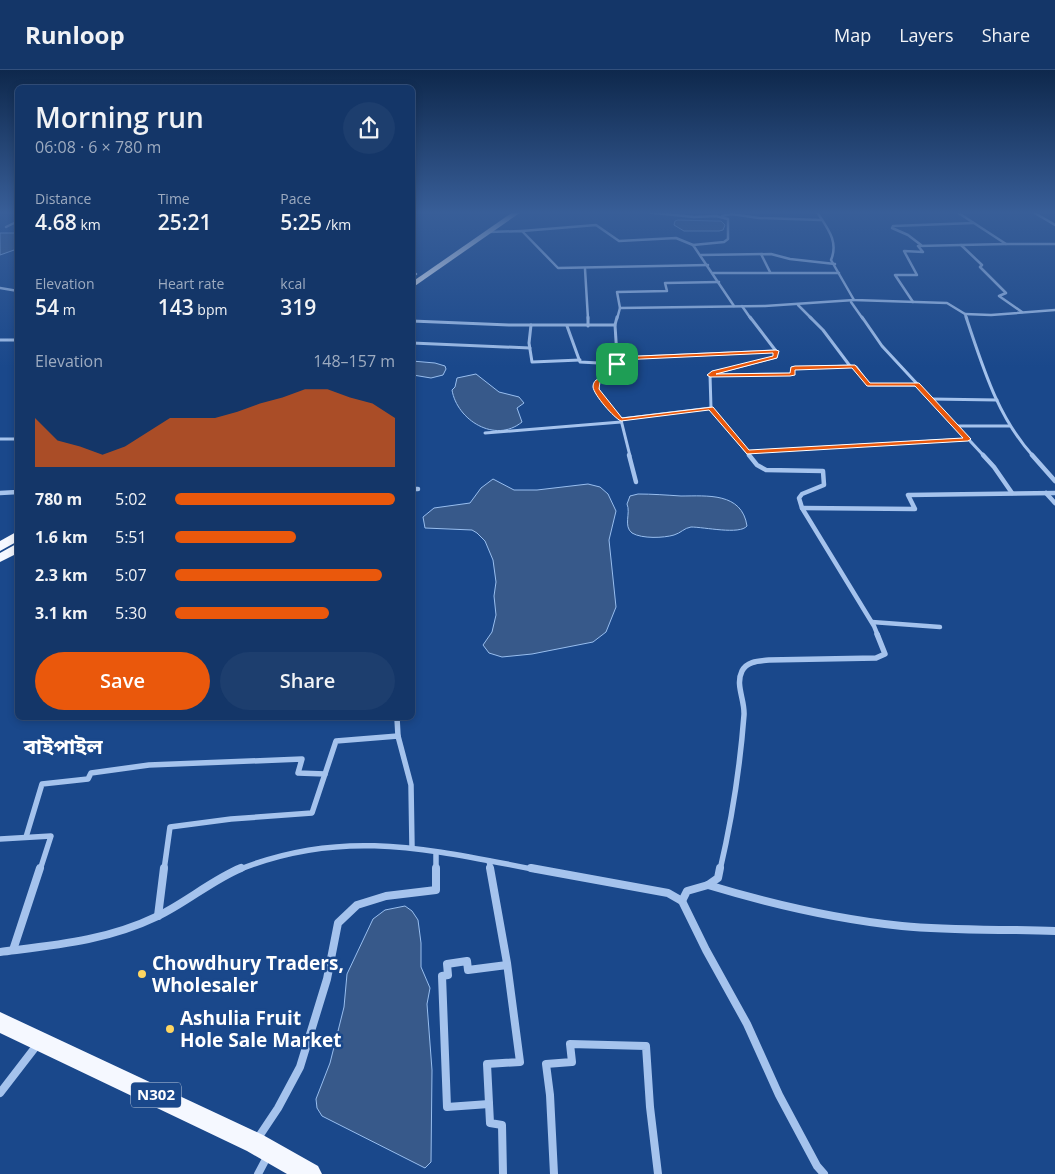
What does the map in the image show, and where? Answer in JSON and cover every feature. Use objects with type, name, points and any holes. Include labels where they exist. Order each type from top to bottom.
[{"type":"highway","points":[[415,274],[431,264]]},
{"type":"highway","points":[[415,284],[444,264]]},
{"type":"highway","points":[[0,546],[15,538]]},
{"type":"highway","points":[[0,558],[15,549]]},
{"type":"highway","name":"N302","points":[[1,1024],[41,1041],[262,1147],[310,1174]]},
{"type":"street","points":[[552,264],[555,267],[585,269],[708,265],[734,306]]},
{"type":"street","points":[[765,264],[770,272]]},
{"type":"street","points":[[830,264],[834,264],[852,301],[882,346],[994,468],[1012,493]]},
{"type":"street","points":[[911,264],[917,275],[895,275],[913,302]]},
{"type":"street","points":[[981,264],[982,265],[980,267],[1006,293],[999,296],[1022,312]]},
{"type":"street","points":[[585,269],[588,326]]},
{"type":"street","points":[[713,273],[839,273]]},
{"type":"street","points":[[636,482],[621,421],[596,389],[598,381],[609,379],[618,372],[615,325],[620,308],[617,292],[667,290],[665,283],[719,282]]},
{"type":"street","points":[[0,288],[15,290]]},
{"type":"street","points":[[620,308],[798,305],[852,301],[947,302],[965,314],[1055,310]]},
{"type":"street","points":[[798,305],[823,330],[850,366]]},
{"type":"street","points":[[742,306],[756,328],[776,351]]},
{"type":"street","points":[[965,314],[989,385],[1010,426],[1016,437],[1055,481]]},
{"type":"street","points":[[415,321],[567,326],[615,325]]},
{"type":"street","points":[[531,325],[532,332],[529,333],[532,362],[580,360],[584,363],[776,351]]},
{"type":"street","points":[[567,326],[580,360]]},
{"type":"street","points":[[0,340],[15,340]]},
{"type":"street","points":[[415,343],[530,348]]},
{"type":"street","points":[[710,375],[714,372],[776,356],[776,351]]},
{"type":"street","points":[[710,375],[793,374],[793,368],[850,366],[856,368],[869,385],[917,385]]},
{"type":"street","points":[[682,902],[687,891],[708,885],[718,878],[732,816],[744,713],[739,684],[745,666],[752,662],[769,660],[876,658],[885,654],[872,622],[802,508],[799,498],[802,494],[824,486],[824,471],[766,470],[757,465],[711,408],[710,375]]},
{"type":"street","points":[[930,399],[997,400]]},
{"type":"street","points":[[485,433],[621,421],[711,408]]},
{"type":"street","points":[[955,426],[1010,426]]},
{"type":"street","points":[[0,440],[15,439]]},
{"type":"street","points":[[747,452],[968,439]]},
{"type":"street","points":[[0,493],[15,492]]},
{"type":"street","points":[[1046,493],[1055,503]]},
{"type":"street","points":[[802,508],[914,509],[908,495],[1055,493]]},
{"type":"street","points":[[872,622],[940,627]]},
{"type":"street","points":[[398,720],[398,736],[411,786],[412,847]]},
{"type":"street","points":[[158,916],[170,827],[230,819],[312,813],[336,741],[398,736]]},
{"type":"street","points":[[26,837],[42,784],[88,779],[90,774],[149,765],[302,759],[298,773],[325,774]]},
{"type":"street","points":[[0,839],[51,836],[13,950]]},
{"type":"street","points":[[0,952],[71,944],[103,937],[158,916],[238,870],[276,855],[371,844],[412,847],[668,892],[682,902],[747,1024],[779,1095],[817,1166],[824,1174]]},
{"type":"street","points":[[258,1174],[262,1147],[278,1108],[300,1067],[327,979],[338,923],[357,905],[386,896],[436,890],[436,852]]},
{"type":"street","points":[[488,861],[507,965],[520,1062],[487,1064],[490,1123],[502,1125],[503,1174]]},
{"type":"street","points":[[708,885],[760,902],[841,918],[903,926],[962,930],[1055,931]]},
{"type":"street","points":[[489,1104],[447,1107],[442,976],[448,975],[447,964],[467,961],[468,970],[507,965]]},
{"type":"street","points":[[0,1093],[41,1041]]},
{"type":"street","points":[[554,1174],[550,1095],[546,1064],[572,1062],[570,1044],[646,1046],[650,1107],[658,1174]]},
{"type":"water","points":[[415,361],[445,366],[446,369],[443,375],[431,378],[415,375]]},
{"type":"water","points":[[476,374],[499,392],[519,397],[524,403],[517,408],[522,422],[511,428],[489,429],[479,426],[461,411],[455,401],[452,390],[455,387],[457,378]]},
{"type":"water","points":[[493,479],[514,490],[537,490],[588,484],[600,487],[608,494],[616,511],[609,540],[616,607],[606,632],[593,642],[532,654],[502,657],[489,653],[483,645],[492,632],[496,615],[494,596],[496,582],[493,560],[485,541],[472,530],[425,528],[423,517],[434,508],[470,503],[481,488]]},
{"type":"water","points":[[638,494],[722,498],[738,507],[744,515],[747,526],[737,530],[691,527],[665,537],[636,535],[628,527],[627,504],[630,496]]},
{"type":"water","points":[[405,906],[412,911],[418,920],[421,943],[421,967],[430,988],[427,1004],[432,1070],[431,1162],[425,1168],[322,1116],[317,1108],[316,1099],[330,1063],[344,1007],[347,974],[373,919],[385,910]]},
{"type":"place","name":"Chowdhury Traders, Wholesaler","points":[[142,974]]},
{"type":"place","name":"Ashulia Fruit Hole Sale Market","points":[[170,1029]]},
{"type":"district","name":"বাইপাইল","points":[[63,747]]},
{"type":"route","points":[[776,351],[776,356],[714,372],[710,375],[793,374],[793,368],[853,366],[867,384],[871,386],[917,385],[968,439],[747,452],[711,408],[621,420],[596,389],[598,381],[613,378],[616,375],[618,372],[617,364],[617,358],[776,351]]}]
